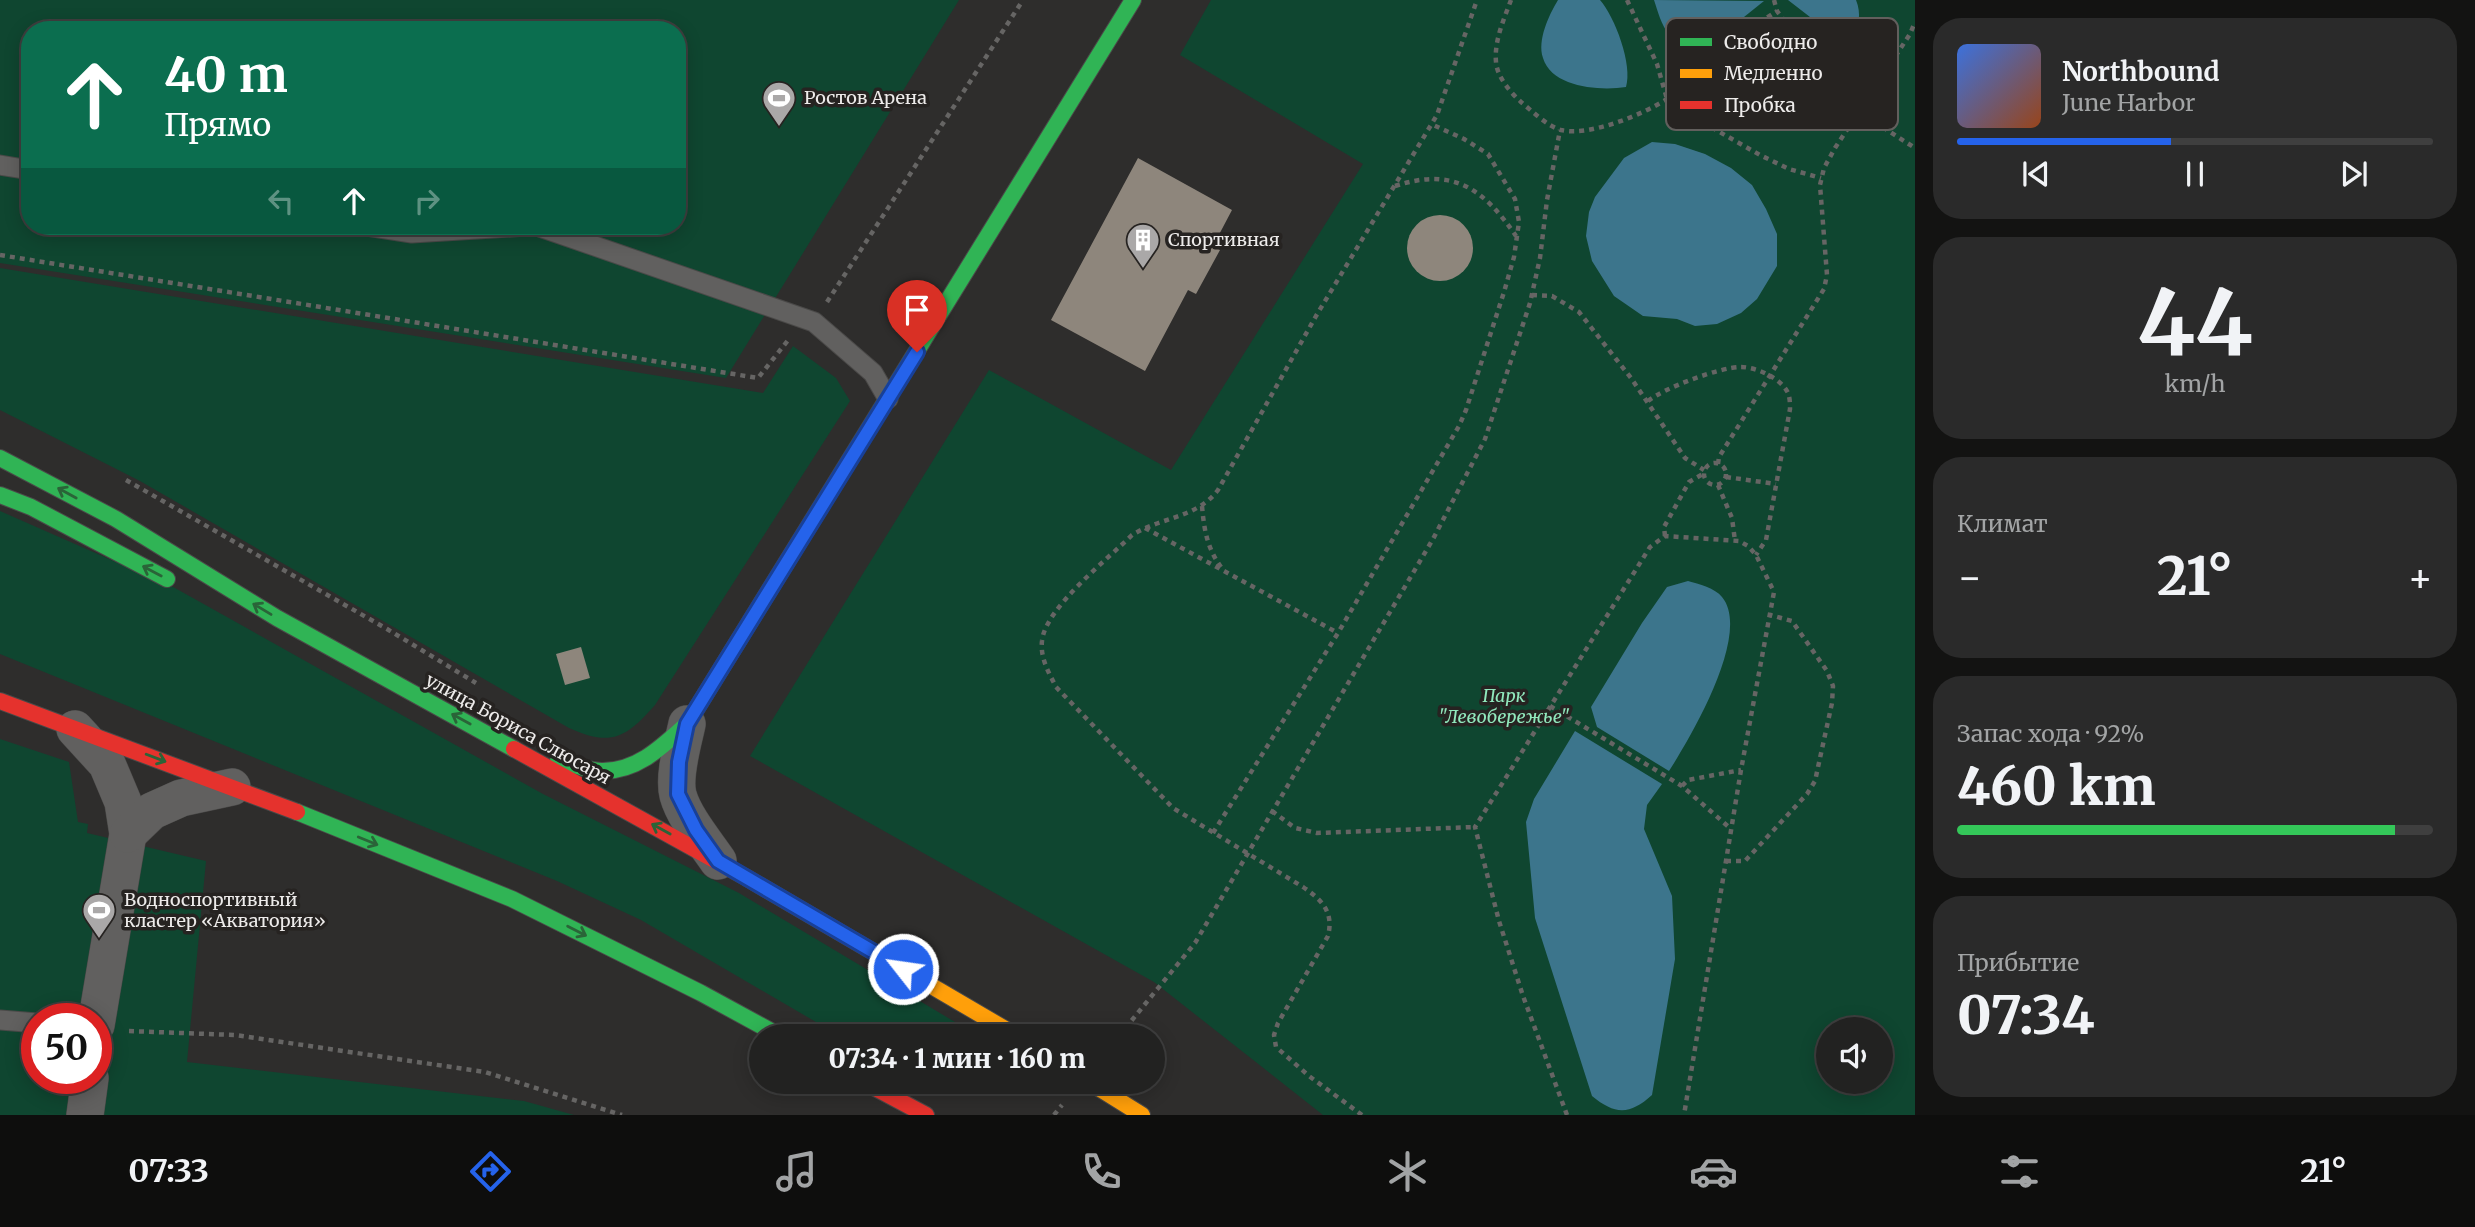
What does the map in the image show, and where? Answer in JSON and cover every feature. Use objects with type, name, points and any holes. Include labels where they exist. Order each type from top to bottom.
[{"type":"main road","points":[[506,744],[521,752],[603,771],[634,766],[687,724],[1133,0]]},
{"type":"main road","name":"улица Бориса Слюсаря","points":[[0,458],[116,519],[216,582],[718,861],[997,1024]]},
{"type":"main road","points":[[0,495],[31,507],[186,587],[216,582]]},
{"type":"main road","points":[[0,701],[75,729],[115,735],[232,786],[512,899],[758,1024]]},
{"type":"main road","points":[[887,1094],[926,1115]]},
{"type":"main road","points":[[1108,1094],[1142,1115]]},
{"type":"street","points":[[687,724],[679,762],[678,794],[696,830],[718,861]]},
{"type":"street","points":[[75,729],[107,764],[123,802],[128,834],[112,1006]]},
{"type":"street","points":[[128,834],[152,811],[181,798],[232,786]]},
{"type":"street","points":[[85,1115],[88,1094]]},
{"type":"lane","points":[[0,165],[21,168]]},
{"type":"lane","points":[[563,235],[814,322],[873,373],[888,399]]},
{"type":"lane","points":[[0,1020],[21,1022]]},
{"type":"path","points":[[0,255],[758,378],[786,342],[814,322],[1023,0]]},
{"type":"path","points":[[1362,1115],[1309,1076],[1276,1047],[1274,1035],[1278,1023],[1328,936],[1331,924],[1329,913],[1312,894],[1173,808],[1056,687],[1047,670],[1042,651],[1044,631],[1055,611],[1132,535],[1144,527],[1191,512],[1209,502],[1218,489],[1316,316],[1437,114],[1478,0]]},
{"type":"path","points":[[1511,0],[1496,50],[1496,66],[1518,99],[1560,130],[1588,130],[1656,106],[1666,100]]},
{"type":"path","points":[[1628,0],[1657,64],[1666,96]]},
{"type":"path","points":[[1773,0],[1782,18]]},
{"type":"path","points":[[1766,18],[1777,11]]},
{"type":"path","points":[[1898,52],[1915,22]]},
{"type":"path","points":[[1213,833],[1338,633],[1466,410],[1504,292],[1519,222],[1515,199],[1488,154],[1431,124]]},
{"type":"path","points":[[1129,1024],[1195,943],[1433,538],[1473,463],[1489,428],[1532,295],[1541,258],[1560,130]]},
{"type":"path","points":[[1716,130],[1789,169],[1821,178]]},
{"type":"path","points":[[1718,464],[1719,457],[1824,289],[1827,275],[1821,178],[1847,130]]},
{"type":"path","points":[[1887,130],[1915,148]]},
{"type":"path","points":[[1394,186],[1414,179],[1434,177],[1473,190],[1501,213],[1517,236]]},
{"type":"path","points":[[1532,295],[1552,296],[1579,312],[1648,401],[1685,458],[1704,472],[1706,482],[1718,485]]},
{"type":"path","points":[[1648,401],[1671,386],[1737,367],[1751,368],[1770,376],[1785,388],[1789,395],[1790,409],[1766,540],[1756,555]]},
{"type":"path","points":[[1665,536],[1664,527],[1689,482],[1704,472],[1710,464],[1718,464],[1724,468],[1726,477]]},
{"type":"path","points":[[1726,477],[1776,484]]},
{"type":"path","points":[[1718,485],[1726,477]]},
{"type":"path","points":[[123,479],[387,629],[481,686]]},
{"type":"path","points":[[1718,485],[1732,518],[1735,541]]},
{"type":"path","points":[[1202,506],[1211,553],[1224,571]]},
{"type":"path","points":[[1144,527],[1338,633]]},
{"type":"path","points":[[1567,1115],[1523,996],[1499,921],[1475,827],[1650,547],[1665,536],[1735,541],[1748,546],[1756,555],[1774,592],[1741,770],[1684,1115]]},
{"type":"path","points":[[1726,861],[1745,861],[1807,794],[1815,781],[1832,703],[1833,686],[1827,671],[1792,621],[1770,615]]},
{"type":"path","points":[[1550,706],[1682,786],[1731,830]]},
{"type":"path","points":[[1682,786],[1688,780],[1741,770]]},
{"type":"path","points":[[1272,811],[1295,828],[1317,833],[1475,827]]},
{"type":"path","points":[[112,1028],[235,1035],[485,1072],[622,1115]]},
{"type":"green space","name":"Ростов Арена","points":[[0,0],[959,0],[726,378],[0,263]]},
{"type":"green space","name":"Парк \"Левобережье\"","points":[[1211,0],[1915,0],[1915,1115],[1323,1115],[1154,982],[750,756],[989,370],[1171,470],[1363,164],[1180,55]]},
{"type":"green space","points":[[0,268],[763,393],[793,346],[836,378],[850,401],[655,705],[626,732],[607,738],[596,737],[569,728],[140,481],[0,410]]},
{"type":"green space","points":[[0,511],[175,588],[543,794],[739,893],[958,1024],[819,1024],[641,920],[557,881],[0,654]]},
{"type":"green space","name":"Водноспортивный кластер «Акватория»","points":[[0,739],[69,762],[78,822],[88,824],[87,833],[206,861],[187,1062],[524,1101],[574,1115],[0,1115]]},
{"type":"water","points":[[1558,0],[1600,0],[1611,18],[1625,54],[1628,78],[1626,87],[1578,85],[1556,76],[1548,68],[1543,58],[1543,36]]},
{"type":"water","points":[[1654,0],[1764,1],[1745,18],[1666,18],[1666,29]]},
{"type":"water","points":[[1788,0],[1856,0],[1859,10],[1859,18],[1810,17]]},
{"type":"water","points":[[1652,142],[1675,144],[1705,154],[1731,168],[1752,185],[1777,234],[1777,266],[1757,299],[1741,313],[1717,324],[1695,326],[1677,319],[1643,316],[1614,296],[1592,261],[1586,236],[1589,212],[1595,197],[1624,158]]},
{"type":"water","points":[[1688,581],[1711,589],[1722,597],[1729,613],[1729,635],[1715,685],[1691,735],[1669,771],[1597,727],[1591,707],[1667,587]]},
{"type":"water","points":[[1575,731],[1662,784],[1647,805],[1644,829],[1672,896],[1675,959],[1652,1095],[1637,1106],[1622,1110],[1608,1107],[1592,1096],[1535,918],[1526,822],[1534,799]]},
{"type":"building","name":"Спортивная","points":[[1138,158],[1232,210],[1213,246],[1220,250],[1196,294],[1188,290],[1145,371],[1051,320]]},
{"type":"building","points":[[1446,215],[1464,224],[1471,235],[1471,261],[1464,272],[1453,279],[1434,281],[1416,272],[1409,261],[1407,242],[1416,224],[1427,217]]},
{"type":"building","points":[[581,647],[590,678],[565,685],[556,654]]},
{"type":"traffic: fast","points":[[558,761],[601,771],[626,767],[648,756],[687,724],[1133,0]]},
{"type":"traffic: fast","points":[[0,458],[116,519],[277,618],[514,749]]},
{"type":"traffic: fast","points":[[0,495],[31,507],[167,579]]},
{"type":"traffic: fast","points":[[297,812],[512,899],[758,1024]]},
{"type":"traffic: slow","points":[[747,878],[996,1024]]},
{"type":"traffic: slow","points":[[1108,1094],[1142,1115]]},
{"type":"traffic: jam","points":[[0,701],[297,812]]},
{"type":"traffic: jam","points":[[514,749],[747,878]]},
{"type":"traffic: jam","points":[[887,1094],[926,1115]]},
{"type":"place","name":"Ростов Арена","points":[[779,128]]},
{"type":"place","name":"Спортивная","points":[[1143,270]]},
{"type":"place","name":"Водноспортивный кластер «Акватория»","points":[[99,940]]},
{"type":"route","points":[[903,969],[718,861],[696,830],[678,794],[679,762],[687,724],[917,352]]}]
